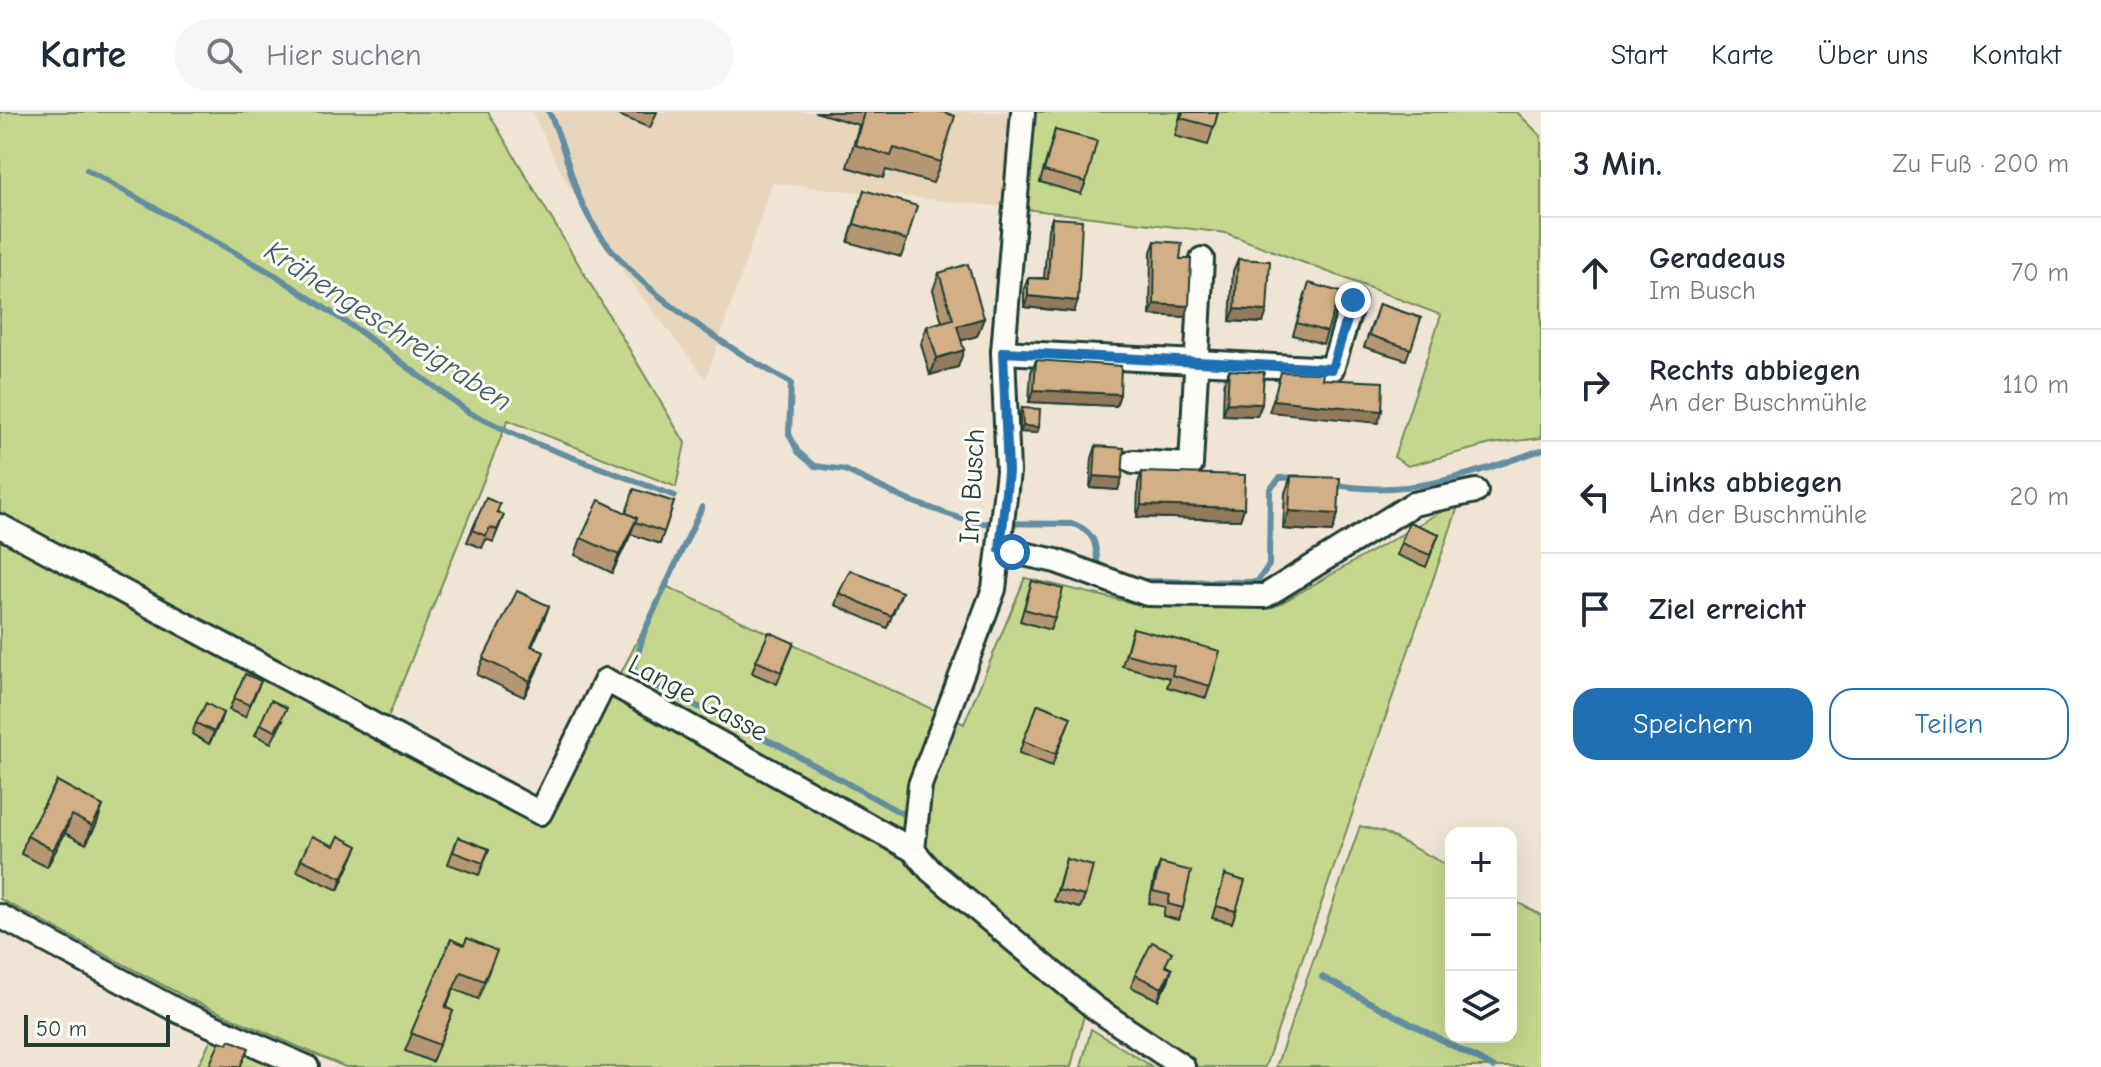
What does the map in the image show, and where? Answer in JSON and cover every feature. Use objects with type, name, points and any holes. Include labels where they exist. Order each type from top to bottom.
[{"type":"street","name":"Im Busch","points":[[913,850],[920,785],[994,589],[1008,472],[1003,352],[1023,112]]},
{"type":"street","points":[[1133,462],[1191,465],[1202,259]]},
{"type":"street","points":[[1003,352],[1332,369],[1353,300]]},
{"type":"street","points":[[1002,535],[1056,561],[1147,594],[1265,596],[1413,504],[1476,491]]},
{"type":"street","name":"Lange Gasse","points":[[0,526],[540,813],[606,680],[913,850],[930,870],[1095,1008],[1183,1067]]},
{"type":"street","points":[[0,916],[180,1012],[307,1067]]},
{"type":"shaded area","points":[[532,112],[1031,112],[1015,208],[772,183],[706,379],[628,279],[567,184]]},
{"type":"green space","points":[[0,112],[488,112],[685,443],[676,487],[508,420],[381,735],[544,821],[666,586],[964,724],[1025,578],[1141,605],[1276,606],[1460,501],[1265,1067],[1199,1067],[1089,995],[1071,1067],[345,1067],[189,999],[0,899]]},
{"type":"green space","points":[[1031,112],[1517,112],[1541,136],[1541,438],[1491,444],[1408,466],[1394,457],[1441,315],[1226,233],[1015,208]]},
{"type":"green space","points":[[1360,826],[1383,832],[1445,864],[1445,1043],[1517,1043],[1517,902],[1541,915],[1541,1067],[1276,1067]]},
{"type":"green space","points":[[217,1028],[307,1067],[197,1067]]},
{"type":"green space","points":[[1091,1029],[1153,1067],[1081,1067]]},
{"type":"building","points":[[864,112],[943,112],[955,116],[941,162],[894,148],[891,156],[855,145]]},
{"type":"building","points":[[1183,112],[1218,112],[1214,127],[1181,118]]},
{"type":"building","points":[[1055,130],[1097,141],[1086,182],[1044,171]]},
{"type":"building","points":[[864,190],[917,206],[907,240],[854,224]]},
{"type":"building","points":[[1052,218],[1082,220],[1078,301],[1028,296],[1028,278],[1048,279]]},
{"type":"building","points":[[1155,241],[1182,243],[1180,259],[1191,259],[1189,306],[1154,304]]},
{"type":"building","points":[[1238,259],[1270,261],[1267,311],[1235,309]]},
{"type":"building","points":[[968,264],[984,318],[957,326],[964,350],[937,358],[927,326],[953,319],[939,273]]},
{"type":"building","points":[[1309,283],[1340,292],[1327,332],[1297,323]]},
{"type":"building","points":[[1379,304],[1421,318],[1411,349],[1369,335]]},
{"type":"building","points":[[1036,360],[1121,366],[1120,394],[1034,390]]},
{"type":"building","points":[[1229,370],[1264,372],[1262,404],[1227,403]]},
{"type":"building","points":[[1281,372],[1323,373],[1322,379],[1383,382],[1382,411],[1273,400]]},
{"type":"building","points":[[1022,408],[1040,409],[1039,427],[1023,426]]},
{"type":"building","points":[[1096,446],[1124,448],[1122,478],[1094,476]]},
{"type":"building","points":[[1142,472],[1245,475],[1244,508],[1141,505]]},
{"type":"building","points":[[1291,476],[1340,478],[1338,514],[1289,511]]},
{"type":"building","points":[[634,489],[674,502],[664,532],[635,522],[637,518],[626,513]]},
{"type":"building","points":[[486,498],[500,504],[497,512],[504,515],[497,530],[490,527],[486,536],[472,530]]},
{"type":"building","points":[[599,500],[637,518],[619,555],[581,538]]},
{"type":"building","points":[[1409,522],[1439,534],[1430,555],[1401,543]]},
{"type":"building","points":[[850,570],[902,592],[891,616],[839,593]]},
{"type":"building","points":[[1032,581],[1063,589],[1055,618],[1024,609]]},
{"type":"building","points":[[517,591],[549,606],[531,646],[544,652],[530,681],[483,659]]},
{"type":"building","points":[[1133,628],[1220,651],[1210,686],[1172,675],[1174,666],[1126,654]]},
{"type":"building","points":[[769,632],[794,643],[781,672],[756,661]]},
{"type":"building","points":[[245,674],[261,681],[249,705],[234,698]]},
{"type":"building","points":[[271,700],[287,708],[275,731],[260,724]]},
{"type":"building","points":[[206,703],[223,713],[214,732],[196,723]]},
{"type":"building","points":[[1038,704],[1071,717],[1056,754],[1023,741]]},
{"type":"building","points":[[57,781],[103,806],[92,826],[72,815],[53,850],[27,836]]},
{"type":"building","points":[[312,836],[334,846],[339,836],[358,846],[342,878],[301,859]]},
{"type":"building","points":[[458,837],[489,849],[483,863],[453,852]]},
{"type":"building","points":[[1066,859],[1093,866],[1085,896],[1058,890]]},
{"type":"building","points":[[1160,863],[1191,871],[1183,908],[1168,904],[1170,895],[1153,891]]},
{"type":"building","points":[[1225,875],[1245,881],[1236,911],[1216,906]]},
{"type":"building","points":[[467,938],[497,951],[484,981],[461,972],[445,1007],[453,1011],[439,1045],[411,1033],[451,939],[464,945]]},
{"type":"building","points":[[1152,942],[1172,952],[1165,966],[1172,969],[1162,988],[1135,975]]},
{"type":"building","points":[[230,1040],[249,1048],[240,1067],[209,1066],[220,1041],[228,1044]]},
{"type":"waterway","points":[[549,112],[591,221],[629,269],[709,333],[791,383],[789,434],[798,452],[815,466],[845,470],[905,499],[973,523],[1074,524],[1092,537],[1098,571]]},
{"type":"waterway","name":"Krähengeschreigraben","points":[[87,170],[275,275],[362,333],[468,412],[529,441],[675,496]]},
{"type":"waterway","points":[[1332,484],[1386,488],[1438,482],[1541,450]]},
{"type":"waterway","points":[[1138,581],[1257,582],[1269,565],[1270,489],[1280,478],[1298,477]]},
{"type":"waterway","name":"Krähengeschreigraben","points":[[702,507],[645,630],[633,670],[645,681],[780,746],[901,813]]},
{"type":"waterway","name":"Krähengeschreigraben","points":[[1322,977],[1493,1067]]},
{"type":"route","points":[[1012,552],[1000,549],[1008,472],[1003,352],[1332,369],[1353,300]]}]
